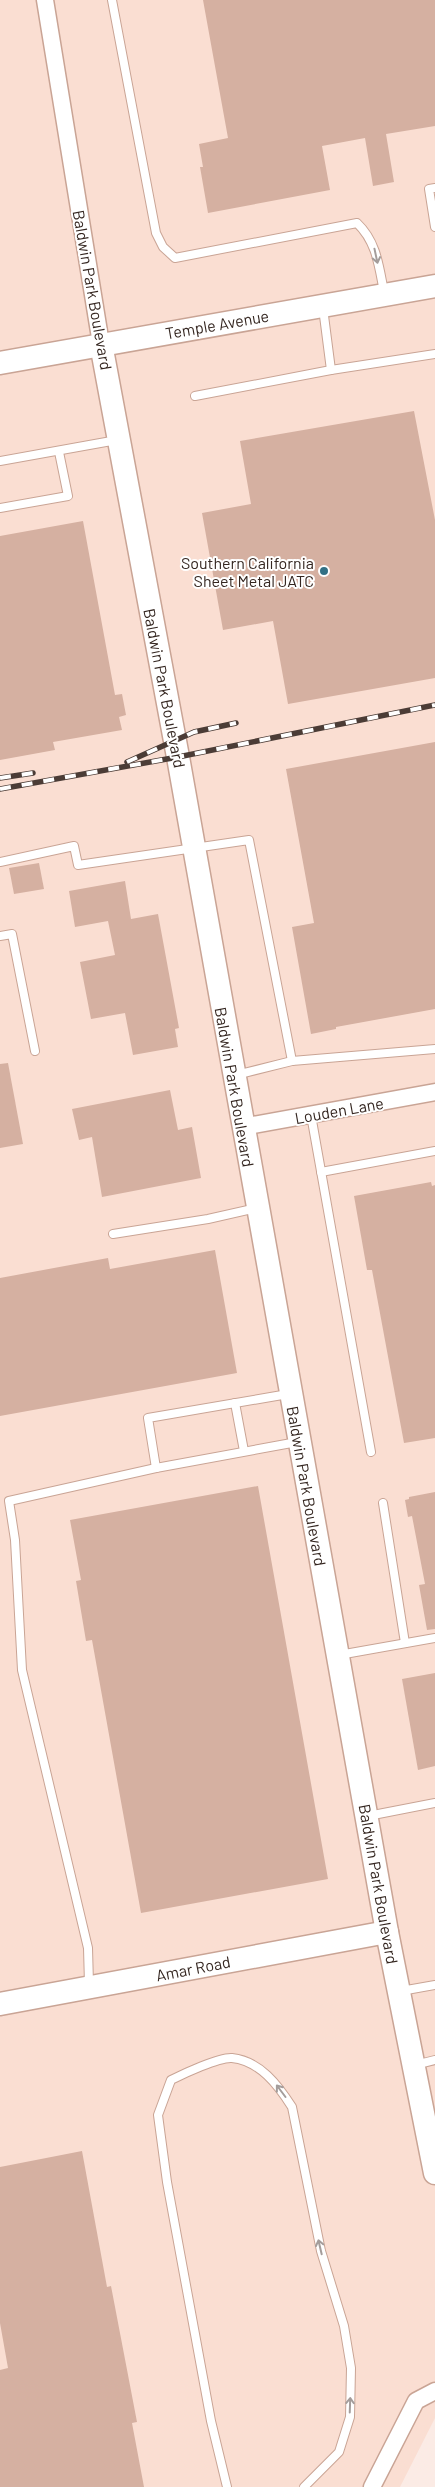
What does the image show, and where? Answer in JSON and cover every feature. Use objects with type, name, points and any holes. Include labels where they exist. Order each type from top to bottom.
[{"type":"main road","name":"Temple Avenue","points":[[0,363],[435,286]]},
{"type":"main road","name":"Baldwin Park Boulevard","points":[[101,344],[387,1932],[413,2065],[430,2119],[435,2173]]},
{"type":"main road","name":"Amar Road","points":[[0,2004],[387,1932]]},
{"type":"street","name":"Baldwin Park Boulevard","points":[[45,0],[101,344]]},
{"type":"street","name":"Louden Lane","points":[[242,1127],[435,1092]]},
{"type":"street","points":[[372,2487],[416,2401],[435,2391]]},
{"type":"lane","points":[[112,0],[156,233],[163,247],[175,258],[357,223],[368,233],[374,245],[384,294]]},
{"type":"lane","points":[[435,188],[429,189],[435,227]]},
{"type":"lane","points":[[323,306],[331,370]]},
{"type":"lane","points":[[195,396],[331,370],[435,354]]},
{"type":"lane","points":[[0,461],[119,440]]},
{"type":"lane","points":[[0,508],[68,496],[59,452]]},
{"type":"lane","points":[[0,862],[74,846],[78,864],[249,840],[292,1061]]},
{"type":"lane","points":[[0,936],[12,934],[35,1051]]},
{"type":"lane","points":[[233,1076],[292,1061],[435,1049]]},
{"type":"lane","points":[[311,1115],[371,1452]]},
{"type":"lane","points":[[321,1172],[435,1151]]},
{"type":"lane","points":[[113,1234],[208,1219],[257,1208]]},
{"type":"lane","points":[[156,1468],[148,1418],[290,1393]]},
{"type":"lane","points":[[236,1403],[244,1451]]},
{"type":"lane","points":[[0,1502],[156,1468],[299,1442]]},
{"type":"lane","points":[[9,1501],[15,1540],[22,1670],[88,1948],[89,1987]]},
{"type":"lane","points":[[383,1503],[405,1643]]},
{"type":"lane","points":[[337,1655],[435,1638]]},
{"type":"lane","points":[[366,1816],[435,1803]]},
{"type":"lane","points":[[398,1991],[435,1985]]},
{"type":"lane","points":[[227,2487],[211,2421],[168,2182],[158,2115],[171,2080],[198,2068],[231,2058],[258,2067],[280,2088],[292,2107],[321,2251],[344,2326],[352,2368],[350,2417],[339,2452],[304,2487]]},
{"type":"lane","points":[[413,2065],[435,2060]]},
{"type":"shaded area","points":[[0,0],[435,0],[435,2418],[400,2487],[0,2487]]},
{"type":"building","points":[[203,0],[435,0],[435,126],[386,134],[394,182],[373,186],[365,138],[322,146],[330,190],[208,213],[200,167],[203,167],[199,144],[228,138]]},
{"type":"building","name":"Southern California Sheet Metal JATC","points":[[414,411],[435,520],[435,678],[288,704],[273,621],[223,630],[202,513],[251,504],[240,441]]},
{"type":"building","points":[[83,521],[115,695],[122,694],[126,715],[119,717],[122,730],[53,742],[55,750],[0,760],[0,536]]},
{"type":"building","points":[[435,742],[435,1009],[336,1027],[336,1029],[311,1034],[292,927],[314,923],[286,769]]},
{"type":"building","points":[[39,863],[44,889],[14,894],[9,868]]},
{"type":"building","points":[[125,881],[131,919],[158,914],[179,1028],[175,1029],[178,1047],[133,1055],[125,1013],[91,1019],[80,962],[115,955],[108,921],[75,927],[69,891]]},
{"type":"building","points":[[8,1063],[23,1144],[0,1148],[0,1064]]},
{"type":"building","points":[[170,1090],[178,1130],[192,1127],[201,1178],[102,1197],[92,1137],[79,1140],[72,1109]]},
{"type":"building","points":[[431,1182],[432,1186],[435,1185],[435,1438],[404,1443],[372,1270],[367,1270],[354,1196]]},
{"type":"building","points":[[215,1250],[237,1373],[0,1416],[0,1278],[108,1258],[110,1269]]},
{"type":"building","points":[[258,1486],[328,1879],[141,1913],[92,1640],[86,1641],[76,1581],[81,1580],[70,1520]]},
{"type":"building","points":[[435,1492],[435,1629],[427,1630],[419,1585],[425,1584],[412,1516],[408,1517],[405,1500],[409,1499],[409,1497]]},
{"type":"building","points":[[435,1673],[435,1766],[418,1770],[402,1679]]},
{"type":"building","points":[[82,2151],[107,2287],[111,2286],[137,2422],[132,2423],[144,2487],[0,2487],[0,2370],[8,2368],[0,2323],[0,2167]]},
{"type":"railway","points":[[0,789],[178,757],[435,705]]},
{"type":"railway","points":[[127,762],[194,732],[236,723]]},
{"type":"railway","points":[[0,778],[33,773]]},
{"type":"place","name":"Southern California Sheet Metal JATC","points":[[324,571]]}]
